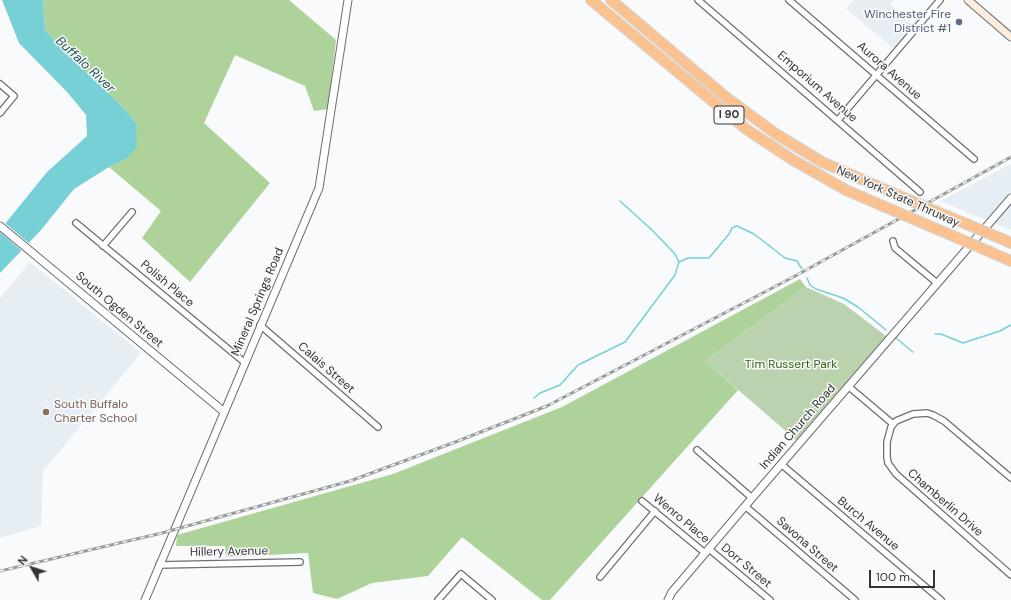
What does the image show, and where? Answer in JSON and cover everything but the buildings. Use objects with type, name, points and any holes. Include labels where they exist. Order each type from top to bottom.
[{"type":"highway","name":"New York State Thruway","points":[[591,0],[746,129],[793,160],[832,182],[883,206],[1011,261]]},
{"type":"highway","name":"New York State Thruway","points":[[612,0],[728,98],[776,134],[822,162],[1007,241]]},
{"type":"highway","points":[[1000,256],[1011,264]]},
{"type":"main road","points":[[968,0],[1011,37]]},
{"type":"street","name":"Mineral Springs Road","points":[[145,600],[223,411],[320,188],[348,0]]},
{"type":"street","name":"Aurora Avenue","points":[[790,0],[974,159]]},
{"type":"street","points":[[838,120],[940,0]]},
{"type":"street","name":"Emporium Avenue","points":[[702,1],[920,192]]},
{"type":"street","points":[[0,84],[14,96],[0,113]]},
{"type":"street","name":"Indian Church Road","points":[[668,600],[745,506],[1011,198]]},
{"type":"street","points":[[103,246],[132,212]]},
{"type":"street","name":"Polish Place","points":[[76,223],[244,362]]},
{"type":"street","name":"South Ogden Street","points":[[1,227],[223,411]]},
{"type":"street","points":[[893,241],[895,248],[937,283]]},
{"type":"street","name":"Calais Street","points":[[260,325],[378,427]]},
{"type":"street","points":[[848,386],[893,424],[913,414],[933,415],[944,421],[1011,478]]},
{"type":"street","name":"Chamberlin Drive","points":[[893,424],[888,437],[887,457],[888,463],[896,474],[1011,574]]},
{"type":"street","points":[[697,450],[752,498]]},
{"type":"street","name":"Burch Avenue","points":[[781,464],[941,600]]},
{"type":"street","name":"Wenro Place","points":[[642,501],[707,551]]},
{"type":"street","name":"Savona Street","points":[[745,506],[855,600]]},
{"type":"street","points":[[600,577],[655,512]]},
{"type":"street","name":"Dorr Street","points":[[707,551],[770,600]]},
{"type":"street","name":"Hillery Avenue","points":[[159,565],[300,562]]},
{"type":"street","points":[[438,600],[461,574],[492,600]]},
{"type":"shaded area","points":[[854,0],[894,0],[890,5],[914,27],[894,49],[846,9]]},
{"type":"shaded area","points":[[1011,164],[1011,230],[940,201]]},
{"type":"shaded area","name":"South Buffalo Charter School","points":[[30,262],[141,353],[43,471],[41,526],[0,538],[0,298]]},
{"type":"green space","points":[[43,0],[289,0],[336,40],[328,109],[314,111],[305,86],[235,55],[204,123],[270,183],[190,282],[142,238],[161,211],[109,167],[128,158],[136,123],[121,105],[79,66],[45,30]]},
{"type":"green space","points":[[800,279],[806,287],[705,361],[738,390],[550,600],[542,600],[462,537],[428,576],[372,583],[337,599],[313,593],[308,553],[226,557],[225,546],[176,546],[177,535],[393,474],[562,407]]},
{"type":"green space","name":"Tim Russert Park","points":[[806,287],[844,304],[886,336],[796,440],[705,361]]},
{"type":"water","points":[[2,0],[43,0],[45,30],[79,66],[121,105],[136,123],[137,146],[128,158],[109,167],[74,189],[41,230],[0,273],[0,230],[47,172],[87,136],[86,115],[68,93],[19,43]]},
{"type":"pier","points":[[5,223],[30,244],[22,251],[0,232]]},
{"type":"waterway","points":[[534,398],[540,393],[560,385],[578,365],[625,342],[675,275],[679,262],[675,254],[653,231],[620,201]]},
{"type":"waterway","points":[[679,262],[688,258],[709,258],[729,234],[732,228],[737,226],[754,234],[785,258],[797,261],[802,269]]},
{"type":"waterway","points":[[807,278],[810,285],[816,289],[843,298],[858,307],[886,330]]},
{"type":"waterway","points":[[935,334],[941,334],[963,343],[1000,331],[1011,325]]},
{"type":"waterway","points":[[896,338],[913,352]]},
{"type":"railway","points":[[0,571],[162,533],[350,481],[547,406],[797,275],[1011,157]]},
{"type":"place","name":"Winchester Fire District #1","points":[[959,22]]},
{"type":"place","name":"South Buffalo Charter School","points":[[46,412]]},
{"type":"water label","name":"Buffalo River","points":[[85,65]]}]
